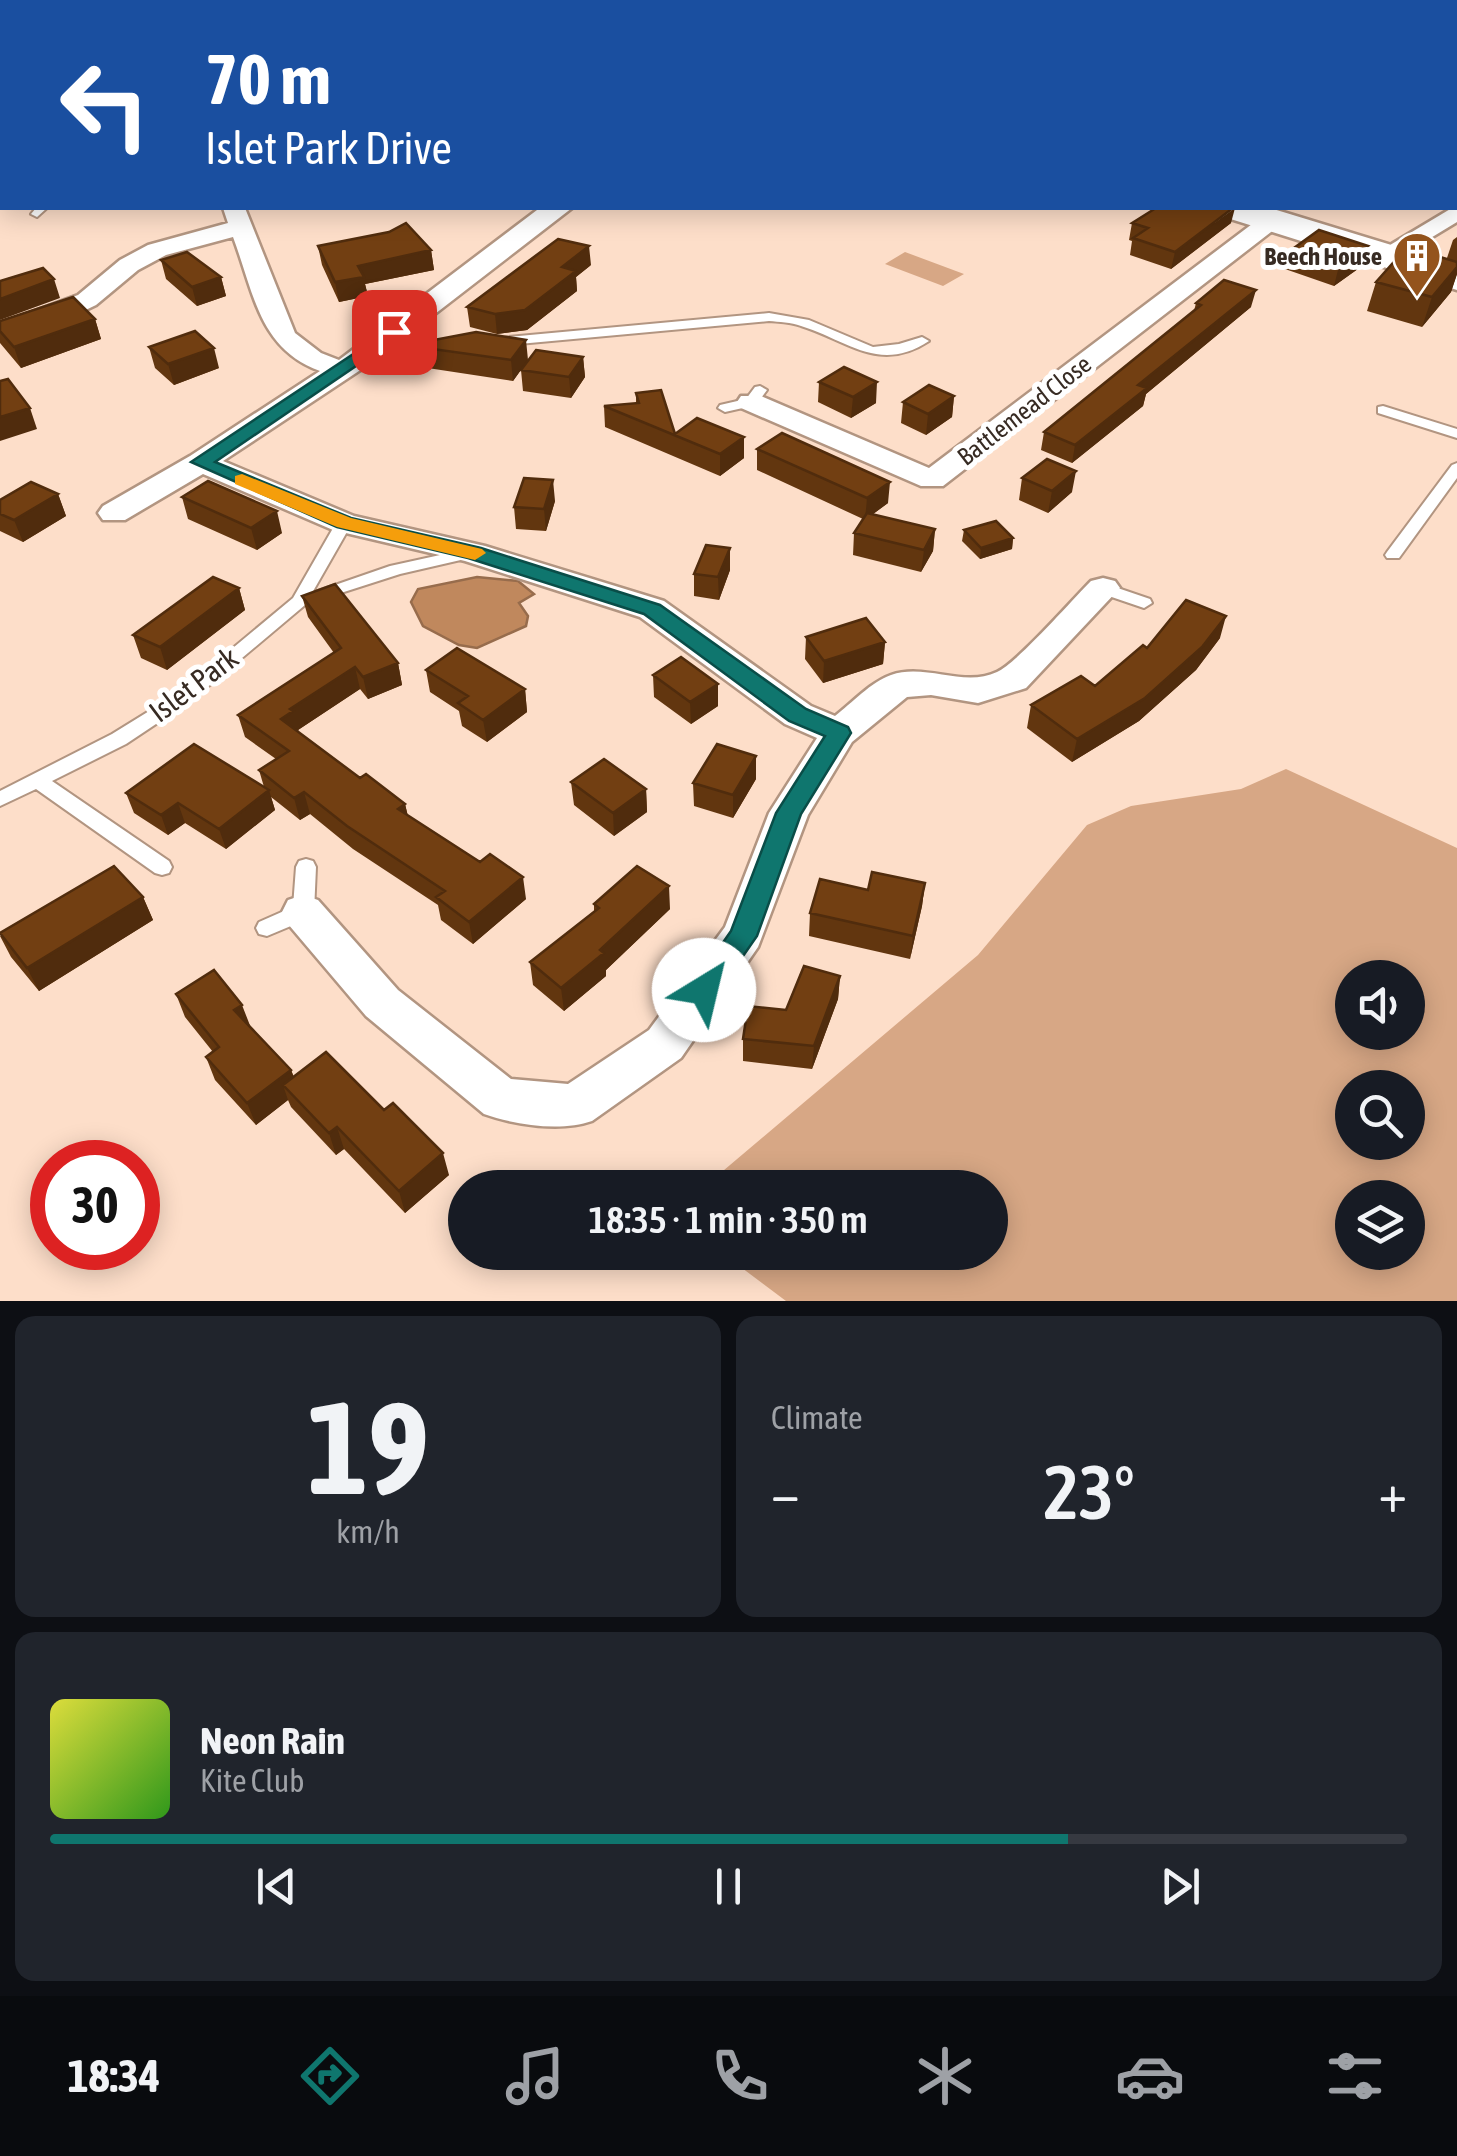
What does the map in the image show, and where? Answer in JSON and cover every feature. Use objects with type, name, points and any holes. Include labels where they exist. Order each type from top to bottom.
[{"type":"main road","points":[[1240,210],[1457,278]]},
{"type":"street","points":[[114,513],[201,462],[353,363],[557,210]]},
{"type":"street","points":[[1382,257],[1457,212]]},
{"type":"street","points":[[0,332],[58,314],[87,300],[129,265],[238,217],[283,337],[312,359],[353,363]]},
{"type":"street","name":"Battlemead Close","points":[[745,400],[945,486],[1272,220]]},
{"type":"street","points":[[201,462],[344,523],[474,553],[652,610],[798,715],[839,733]]},
{"type":"street","points":[[285,920],[501,1099],[575,1106],[665,1044],[743,936],[789,813],[839,733],[898,685],[931,683],[978,692],[1014,680],[1103,588]]},
{"type":"lane","points":[[489,344],[770,317],[807,322],[860,350],[891,353],[922,342]]},
{"type":"lane","points":[[353,363],[456,349]]},
{"type":"lane","points":[[1383,410],[1457,434]]},
{"type":"lane","points":[[1392,554],[1457,468]]},
{"type":"lane","name":"Islet Park","points":[[0,799],[120,740],[186,696],[300,601],[344,523]]},
{"type":"lane","points":[[300,601],[396,570],[474,553]]},
{"type":"lane","points":[[1103,588],[1144,603]]},
{"type":"lane","points":[[37,780],[162,867]]},
{"type":"lane","points":[[285,920],[306,866]]},
{"type":"shaded area","points":[[905,252],[964,274],[943,286],[885,264]]},
{"type":"shaded area","points":[[477,577],[518,581],[534,594],[519,603],[528,616],[526,626],[477,648],[459,645],[423,626],[411,602],[418,589]]},
{"type":"shaded area","points":[[1286,769],[1457,848],[1457,1301],[786,1301],[745,1270],[1008,1270],[1008,1170],[724,1170],[978,955],[1087,825],[1131,806],[1241,789]]},
{"type":"building","points":[[1153,210],[1230,210],[1175,252],[1133,238],[1148,228],[1132,223]]},
{"type":"building","points":[[406,223],[431,250],[358,266],[364,277],[335,282],[318,246],[389,232]]},
{"type":"building","points":[[1319,230],[1368,246],[1339,266],[1291,250]]},
{"type":"building","points":[[558,239],[589,246],[562,267],[576,271],[525,310],[495,314],[467,307]]},
{"type":"building","points":[[1407,247],[1457,262],[1432,297],[1376,282]]},
{"type":"building","points":[[187,252],[221,277],[192,287],[161,260]]},
{"type":"building","points":[[43,268],[54,279],[0,299],[0,281]]},
{"type":"building","points":[[1224,280],[1256,290],[1138,385],[1147,388],[1075,445],[1044,432],[1201,305],[1196,303]]},
{"type":"building","points":[[73,297],[95,319],[14,347],[0,331],[0,321]]},
{"type":"building","points":[[195,331],[214,348],[168,364],[149,347]]},
{"type":"building","points":[[476,332],[526,340],[511,360],[418,347],[418,343]]},
{"type":"building","points":[[536,350],[583,357],[569,377],[521,370]]},
{"type":"building","points":[[844,367],[877,382],[853,397],[819,382]]},
{"type":"building","points":[[8,379],[30,408],[0,417],[0,381]]},
{"type":"building","points":[[929,385],[954,396],[928,414],[903,402]]},
{"type":"building","points":[[661,390],[675,434],[697,418],[744,437],[720,454],[604,406],[639,403],[636,393]]},
{"type":"building","points":[[782,433],[890,482],[867,498],[757,449]]},
{"type":"building","points":[[1047,459],[1076,471],[1052,491],[1022,478]]},
{"type":"building","points":[[524,478],[553,480],[544,509],[514,507]]},
{"type":"building","points":[[208,481],[277,511],[251,528],[182,497]]},
{"type":"building","points":[[31,482],[58,494],[14,520],[0,514],[0,500]]},
{"type":"building","points":[[867,513],[935,529],[924,550],[854,533]]},
{"type":"building","points":[[996,521],[1013,538],[981,548],[964,530]]},
{"type":"building","points":[[706,545],[730,548],[718,577],[694,574]]},
{"type":"building","points":[[213,577],[239,588],[160,647],[133,635]]},
{"type":"building","points":[[335,584],[398,663],[363,677],[355,667],[290,709],[293,711],[281,719],[360,778],[366,774],[405,804],[398,809],[480,862],[490,854],[523,877],[469,922],[436,897],[445,891],[347,826],[304,792],[294,798],[259,770],[289,751],[238,715],[341,648],[302,596]]},
{"type":"building","points":[[1186,600],[1226,616],[1202,647],[1145,698],[1077,739],[1031,705],[1081,676],[1095,686],[1143,645],[1147,648]]},
{"type":"building","points":[[866,618],[885,642],[824,661],[806,637]]},
{"type":"building","points":[[457,648],[525,689],[483,720],[458,703],[468,696],[426,670]]},
{"type":"building","points":[[681,657],[718,684],[690,702],[653,675]]},
{"type":"building","points":[[194,744],[269,790],[219,829],[178,803],[161,815],[126,793]]},
{"type":"building","points":[[717,744],[756,756],[733,795],[693,783]]},
{"type":"building","points":[[604,759],[646,789],[613,813],[571,782]]},
{"type":"building","points":[[114,866],[143,897],[27,968],[0,933]]},
{"type":"building","points":[[637,866],[669,886],[600,950],[604,953],[561,988],[530,962],[599,908],[594,904]]},
{"type":"building","points":[[872,872],[925,883],[913,936],[810,913],[820,879],[868,890]]},
{"type":"building","points":[[804,966],[840,976],[814,1046],[743,1039],[748,1006],[786,1010]]},
{"type":"building","points":[[214,970],[242,1005],[234,1010],[291,1070],[247,1103],[206,1057],[219,1047],[176,994]]},
{"type":"building","points":[[326,1052],[384,1110],[393,1103],[443,1153],[399,1191],[337,1127],[329,1133],[283,1085]]},
{"type":"slow traffic","points":[[242,480],[344,523],[475,553]]},
{"type":"place","name":"Beech House","points":[[1417,298]]},
{"type":"route","points":[[394,332],[364,356],[201,462],[344,523],[474,553],[652,610],[798,715],[839,733],[789,813],[743,936],[704,990]]}]
